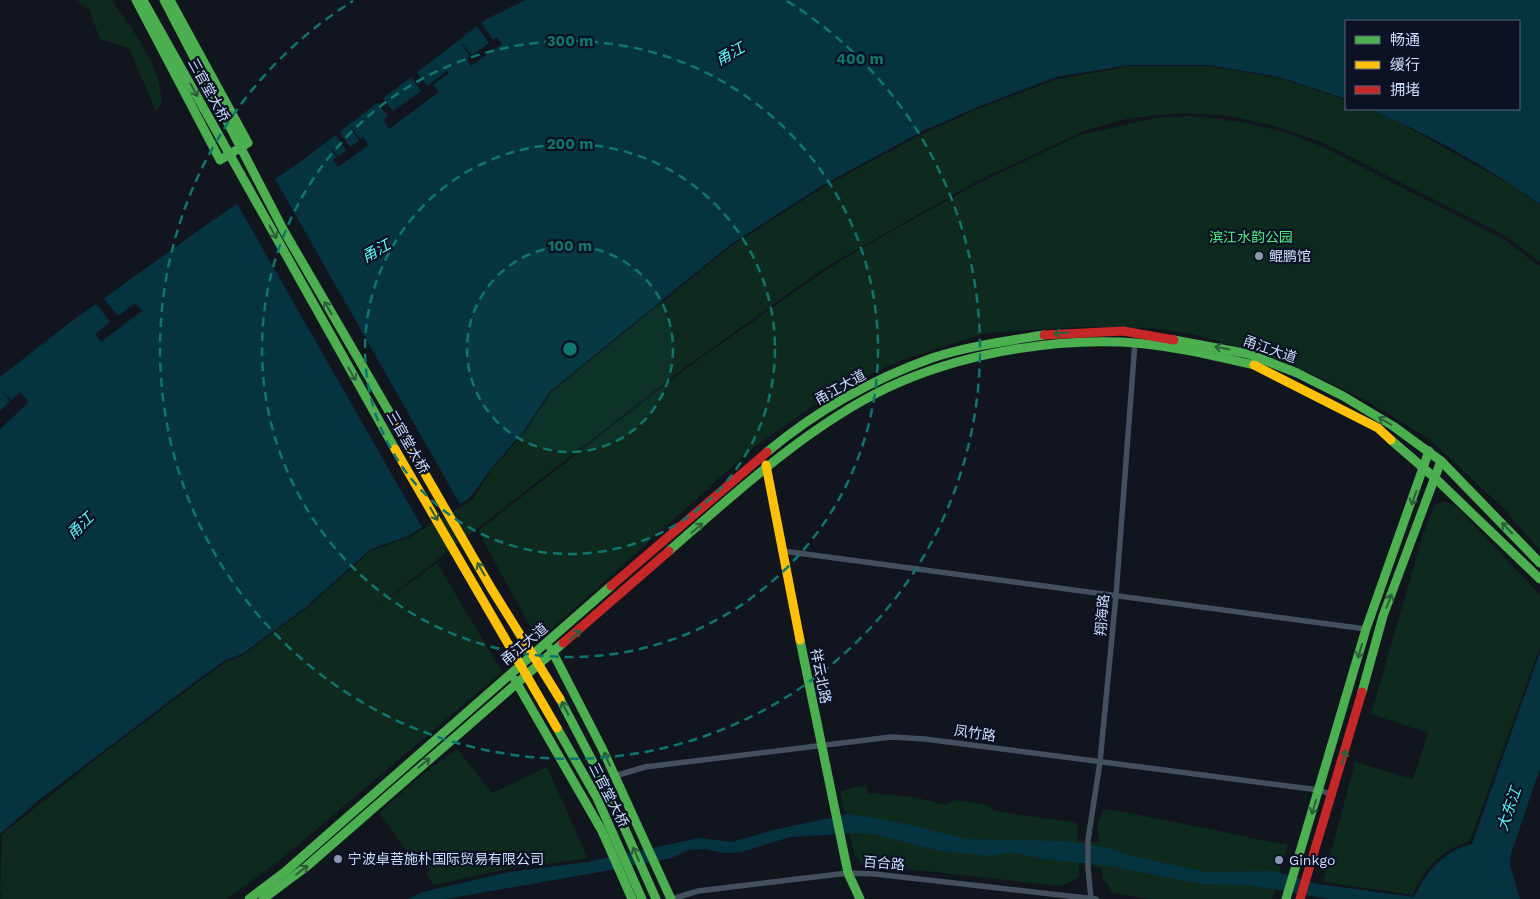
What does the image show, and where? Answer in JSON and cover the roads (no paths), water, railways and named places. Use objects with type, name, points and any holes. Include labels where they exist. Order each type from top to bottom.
[{"type":"main road","name":"三官堂大桥","points":[[164,0],[288,239],[491,588],[560,698],[607,789],[656,899]]},
{"type":"main road","points":[[140,1],[220,160],[248,143],[170,0]]},
{"type":"main road","name":"三官堂大桥","points":[[140,1],[597,798],[642,899]]},
{"type":"main road","name":"甬江大道","points":[[249,899],[286,871],[510,674],[764,455],[820,413],[856,391],[933,358],[990,344],[1050,334],[1123,331],[1250,354],[1297,372],[1343,396],[1393,426],[1441,461],[1540,563]]},
{"type":"main road","name":"甬江大道","points":[[263,899],[306,867],[766,468],[806,439],[888,388],[955,362],[1068,342],[1135,344],[1213,355],[1258,366],[1378,428],[1435,478],[1540,579]]},
{"type":"main road","points":[[1287,895],[1366,629],[1429,452]]},
{"type":"main road","name":"祥云北路","points":[[764,455],[820,745],[848,873],[860,899]]},
{"type":"main road","points":[[1301,897],[1333,795],[1383,616],[1441,461]]},
{"type":"main road","points":[[547,642],[614,776],[671,899]]},
{"type":"main road","points":[[510,674],[518,683],[597,823],[632,899]]},
{"type":"street","name":"翔海路","points":[[1093,899],[1088,868],[1088,840],[1100,762],[1116,595],[1136,333]]},
{"type":"street","points":[[783,551],[1366,629]]},
{"type":"street","name":"凤竹路","points":[[614,776],[645,768],[891,737],[925,739],[1319,790],[1333,795]]},
{"type":"street","name":"百合路","points":[[671,899],[698,891],[848,873],[876,874],[1093,899]]},
{"type":"water","name":"甬江","points":[[525,0],[1540,0],[1540,204],[1457,152],[1414,129],[1371,110],[1520,110],[1520,20],[1345,20],[1345,99],[1279,77],[1207,65],[1130,65],[1056,77],[980,106],[923,131],[823,185],[730,245],[550,391],[522,433],[491,469],[470,498],[408,536],[371,549],[306,607],[244,653],[224,661],[192,684],[39,800],[0,834],[0,377],[72,321],[213,220],[299,163],[485,20]]},
{"type":"water","name":"大东江","points":[[1540,652],[1540,768],[1511,854],[1510,865],[1520,899],[1329,899],[1250,885],[1201,884],[1109,866],[1044,859],[1010,852],[989,856],[940,851],[873,834],[856,833],[790,837],[741,852],[725,853],[704,849],[688,850],[672,858],[594,873],[445,899],[408,899],[423,892],[509,872],[587,862],[699,838],[732,842],[773,830],[849,814],[902,823],[966,839],[1062,841],[1105,847],[1131,856],[1206,872],[1273,871],[1318,884],[1414,897],[1424,879],[1437,863],[1462,847],[1472,844]]},
{"type":"place","name":"鲲鹏馆","points":[[1259,256]]},
{"type":"place","name":"宁波卓菩施朴国际贸易有限公司","points":[[338,859]]},
{"type":"place","name":"Ginkgo","points":[[1279,860]]},
{"type":"park label","name":"滨江水韵公园","points":[[1251,237]]}]
